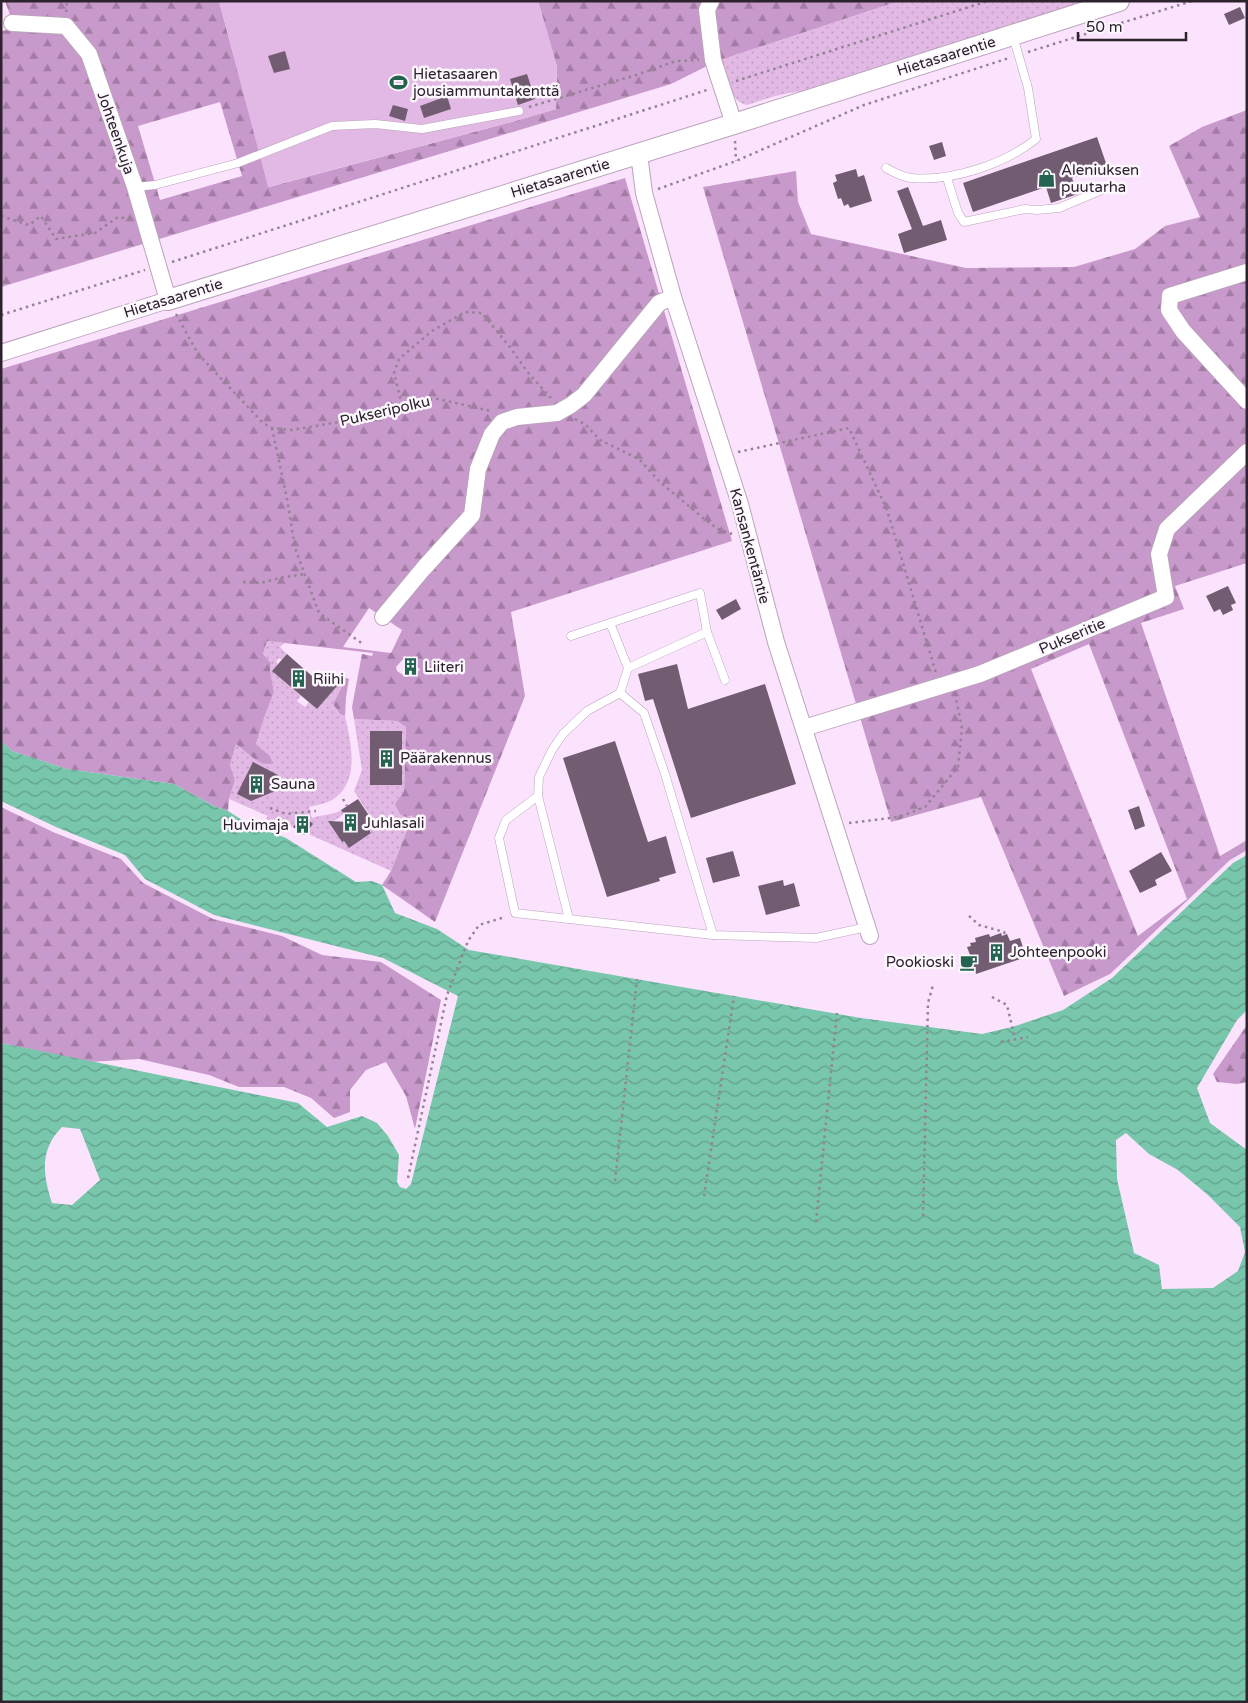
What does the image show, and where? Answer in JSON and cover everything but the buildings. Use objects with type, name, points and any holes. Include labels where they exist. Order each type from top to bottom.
[{"type":"street","points":[[711,1],[708,10],[713,60],[734,124]]},
{"type":"street","name":"Hietasaarentie","points":[[1,353],[639,154],[1118,1]]},
{"type":"street","name":"Johteenkuja","points":[[12,23],[66,26],[89,54],[135,187],[168,300]]},
{"type":"street","name":"Kansankentäntie","points":[[639,154],[644,193],[673,298],[740,504],[776,642],[836,825],[868,932]]},
{"type":"street","points":[[1247,272],[1170,296],[1169,310],[1183,331],[1247,402]]},
{"type":"street","points":[[383,617],[472,515],[478,469],[492,434],[502,422],[517,417],[557,413],[571,406],[584,395],[659,303],[673,298]]},
{"type":"street","name":"Pukseritie","points":[[804,728],[980,674],[1166,597],[1159,554],[1167,529],[1247,452]]},
{"type":"lane","points":[[886,168],[909,178],[947,178],[1005,159],[1022,150],[1036,139],[1028,88],[1013,36]]},
{"type":"lane","points":[[135,187],[155,185],[238,163],[332,126],[375,124],[422,128],[519,111]]},
{"type":"lane","points":[[947,178],[958,213],[964,222],[1025,208],[1037,210],[1059,208],[1104,188]]},
{"type":"lane","points":[[571,636],[700,593],[708,632],[725,680]]},
{"type":"lane","points":[[569,919],[538,796],[539,777],[552,750],[563,734],[587,711],[620,693],[628,668],[610,623]]},
{"type":"lane","points":[[628,668],[708,632]]},
{"type":"lane","points":[[620,693],[644,713],[665,774],[713,935]]},
{"type":"lane","points":[[538,796],[506,820],[499,838],[515,913],[713,935],[816,938],[868,932]]},
{"type":"path","points":[[1,315],[988,1]]},
{"type":"path","points":[[644,193],[736,162],[864,105],[1192,1]]},
{"type":"path","points":[[519,111],[676,61],[713,60]]},
{"type":"path","points":[[1,216],[29,225],[41,216],[56,239],[95,233],[118,217],[144,222]]},
{"type":"path","points":[[168,300],[198,354],[263,423],[272,428],[287,498],[295,548],[319,613],[363,644]]},
{"type":"path","points":[[402,405],[394,372],[399,359],[432,331],[465,312],[482,313],[529,374],[549,395],[555,404],[557,413],[570,415],[585,424],[600,440],[639,459],[660,482],[703,518],[718,529],[750,544]]},
{"type":"path","name":"Pukseripolku","points":[[272,428],[292,430],[339,422],[421,400],[438,399],[517,417]]},
{"type":"path","points":[[724,455],[849,428],[887,510],[940,687]]},
{"type":"path","points":[[243,582],[261,583],[305,574]]},
{"type":"path","points":[[836,825],[899,817],[925,808],[958,767],[962,728],[956,699],[966,679]]},
{"type":"path","points":[[343,799],[347,806]]},
{"type":"path","points":[[270,808],[286,814],[316,811]]},
{"type":"path","points":[[408,1178],[447,995],[468,941],[479,926],[515,913]]},
{"type":"path","points":[[969,916],[980,925],[1004,932],[1005,935]]},
{"type":"path","points":[[615,1181],[637,979]]},
{"type":"path","points":[[922,1216],[928,1003],[933,985]]},
{"type":"path","points":[[704,1196],[734,996]]},
{"type":"path","points":[[992,997],[1007,1005],[1015,1039]]},
{"type":"path","points":[[816,1222],[837,1013]]},
{"type":"path","points":[[1001,1042],[1028,1037]]},
{"type":"shaded area","name":"Hietasaaren jousiammuntakenttä","points":[[219,1],[538,1],[557,67],[556,109],[268,187]]},
{"type":"shaded area","points":[[899,1],[1091,1],[811,91],[770,97],[747,105],[736,99],[717,61]]},
{"type":"shaded area","points":[[267,641],[284,643],[280,647],[287,654],[282,660],[279,658],[276,661],[278,664],[273,671],[301,696],[297,701],[305,707],[309,702],[317,709],[338,685],[327,675],[343,677],[341,688],[333,704],[340,714],[345,716],[350,738],[352,761],[350,773],[347,783],[341,792],[332,800],[309,807],[312,818],[341,810],[344,814],[330,824],[342,842],[344,841],[349,848],[371,833],[367,826],[371,823],[367,818],[370,816],[354,791],[362,770],[354,719],[397,721],[406,727],[404,792],[413,815],[391,871],[306,833],[304,835],[293,827],[287,825],[285,828],[266,819],[268,816],[229,799],[235,780],[230,765],[236,743],[248,752],[269,755],[256,744],[274,692],[270,670],[271,663],[263,654]]},
{"type":"green space","points":[[5,1],[219,1],[269,187],[556,109],[557,67],[538,1],[899,1],[717,61],[671,84],[1,287],[1,31],[15,29]],"holes":[[[220,102],[242,176],[160,200],[138,126]]]},
{"type":"green space","points":[[1247,110],[1247,563],[1175,586],[1184,609],[1141,623],[1220,856],[1247,840],[1247,850],[1230,860],[1110,974],[1064,996],[981,797],[891,822],[703,187],[796,171],[798,202],[811,234],[966,268],[1074,267],[1135,249],[1165,226],[1200,217],[1169,146],[1202,127]],"holes":[[[1089,644],[1187,899],[1138,936],[1031,669]]]},
{"type":"green space","points":[[625,178],[732,541],[511,612],[525,696],[435,922],[382,885],[391,871],[413,815],[406,817],[400,814],[395,804],[404,792],[406,727],[397,721],[354,719],[352,707],[362,654],[372,656],[373,653],[267,641],[263,654],[271,663],[270,670],[274,692],[256,744],[269,755],[273,763],[268,764],[258,761],[236,744],[230,765],[235,780],[229,799],[228,811],[214,806],[174,784],[67,769],[12,751],[1,741],[1,369]],"holes":[[[369,608],[402,630],[391,653],[343,647]],[[405,657],[420,670],[406,677],[397,671],[396,667]]]},
{"type":"green space","points":[[343,677],[349,679],[345,716],[340,714],[333,704],[341,688]]},
{"type":"green space","points":[[1,807],[53,832],[121,859],[143,883],[213,919],[282,936],[322,955],[381,962],[441,1000],[415,1129],[406,1096],[386,1062],[366,1070],[350,1090],[350,1112],[334,1118],[311,1098],[284,1087],[239,1087],[209,1075],[139,1059],[89,1062],[1,1043]]},
{"type":"green space","points":[[1247,1025],[1247,1082],[1237,1084],[1217,1082],[1213,1074]]},
{"type":"water","points":[[1,741],[12,751],[67,769],[174,784],[214,806],[228,811],[247,823],[286,838],[356,882],[372,881],[382,885],[395,913],[437,929],[469,950],[861,1018],[982,1034],[1012,1027],[1063,1010],[1112,978],[1233,863],[1247,855],[1247,1010],[1237,1020],[1197,1088],[1210,1123],[1247,1150],[1247,1702],[1,1702],[1,1043],[298,1103],[327,1127],[362,1116],[377,1123],[388,1136],[399,1155],[397,1182],[400,1187],[406,1189],[411,1184],[458,996],[383,958],[214,915],[145,879],[125,855],[56,827],[1,801]],"holes":[[[62,1127],[80,1129],[100,1180],[72,1205],[52,1203],[45,1173],[46,1154],[49,1145]],[[1126,1133],[1149,1154],[1178,1170],[1208,1195],[1240,1227],[1245,1252],[1238,1271],[1213,1288],[1162,1289],[1159,1265],[1134,1253],[1117,1179],[1116,1140]]]},
{"type":"place","name":"Hietasaaren jousiammuntakenttä","points":[[399,83]]},
{"type":"place","name":"Aleniuksen puutarha","points":[[1047,179]]},
{"type":"place","name":"Liiteri","points":[[410,667]]},
{"type":"place","name":"Riihi","points":[[299,679]]},
{"type":"place","name":"Päärakennus","points":[[386,758]]},
{"type":"place","name":"Sauna","points":[[257,784]]},
{"type":"place","name":"Juhlasali","points":[[350,823]]},
{"type":"place","name":"Huvimaja","points":[[303,825]]},
{"type":"place","name":"Johteenpooki","points":[[996,952]]},
{"type":"place","name":"Pookioski","points":[[968,962]]}]
